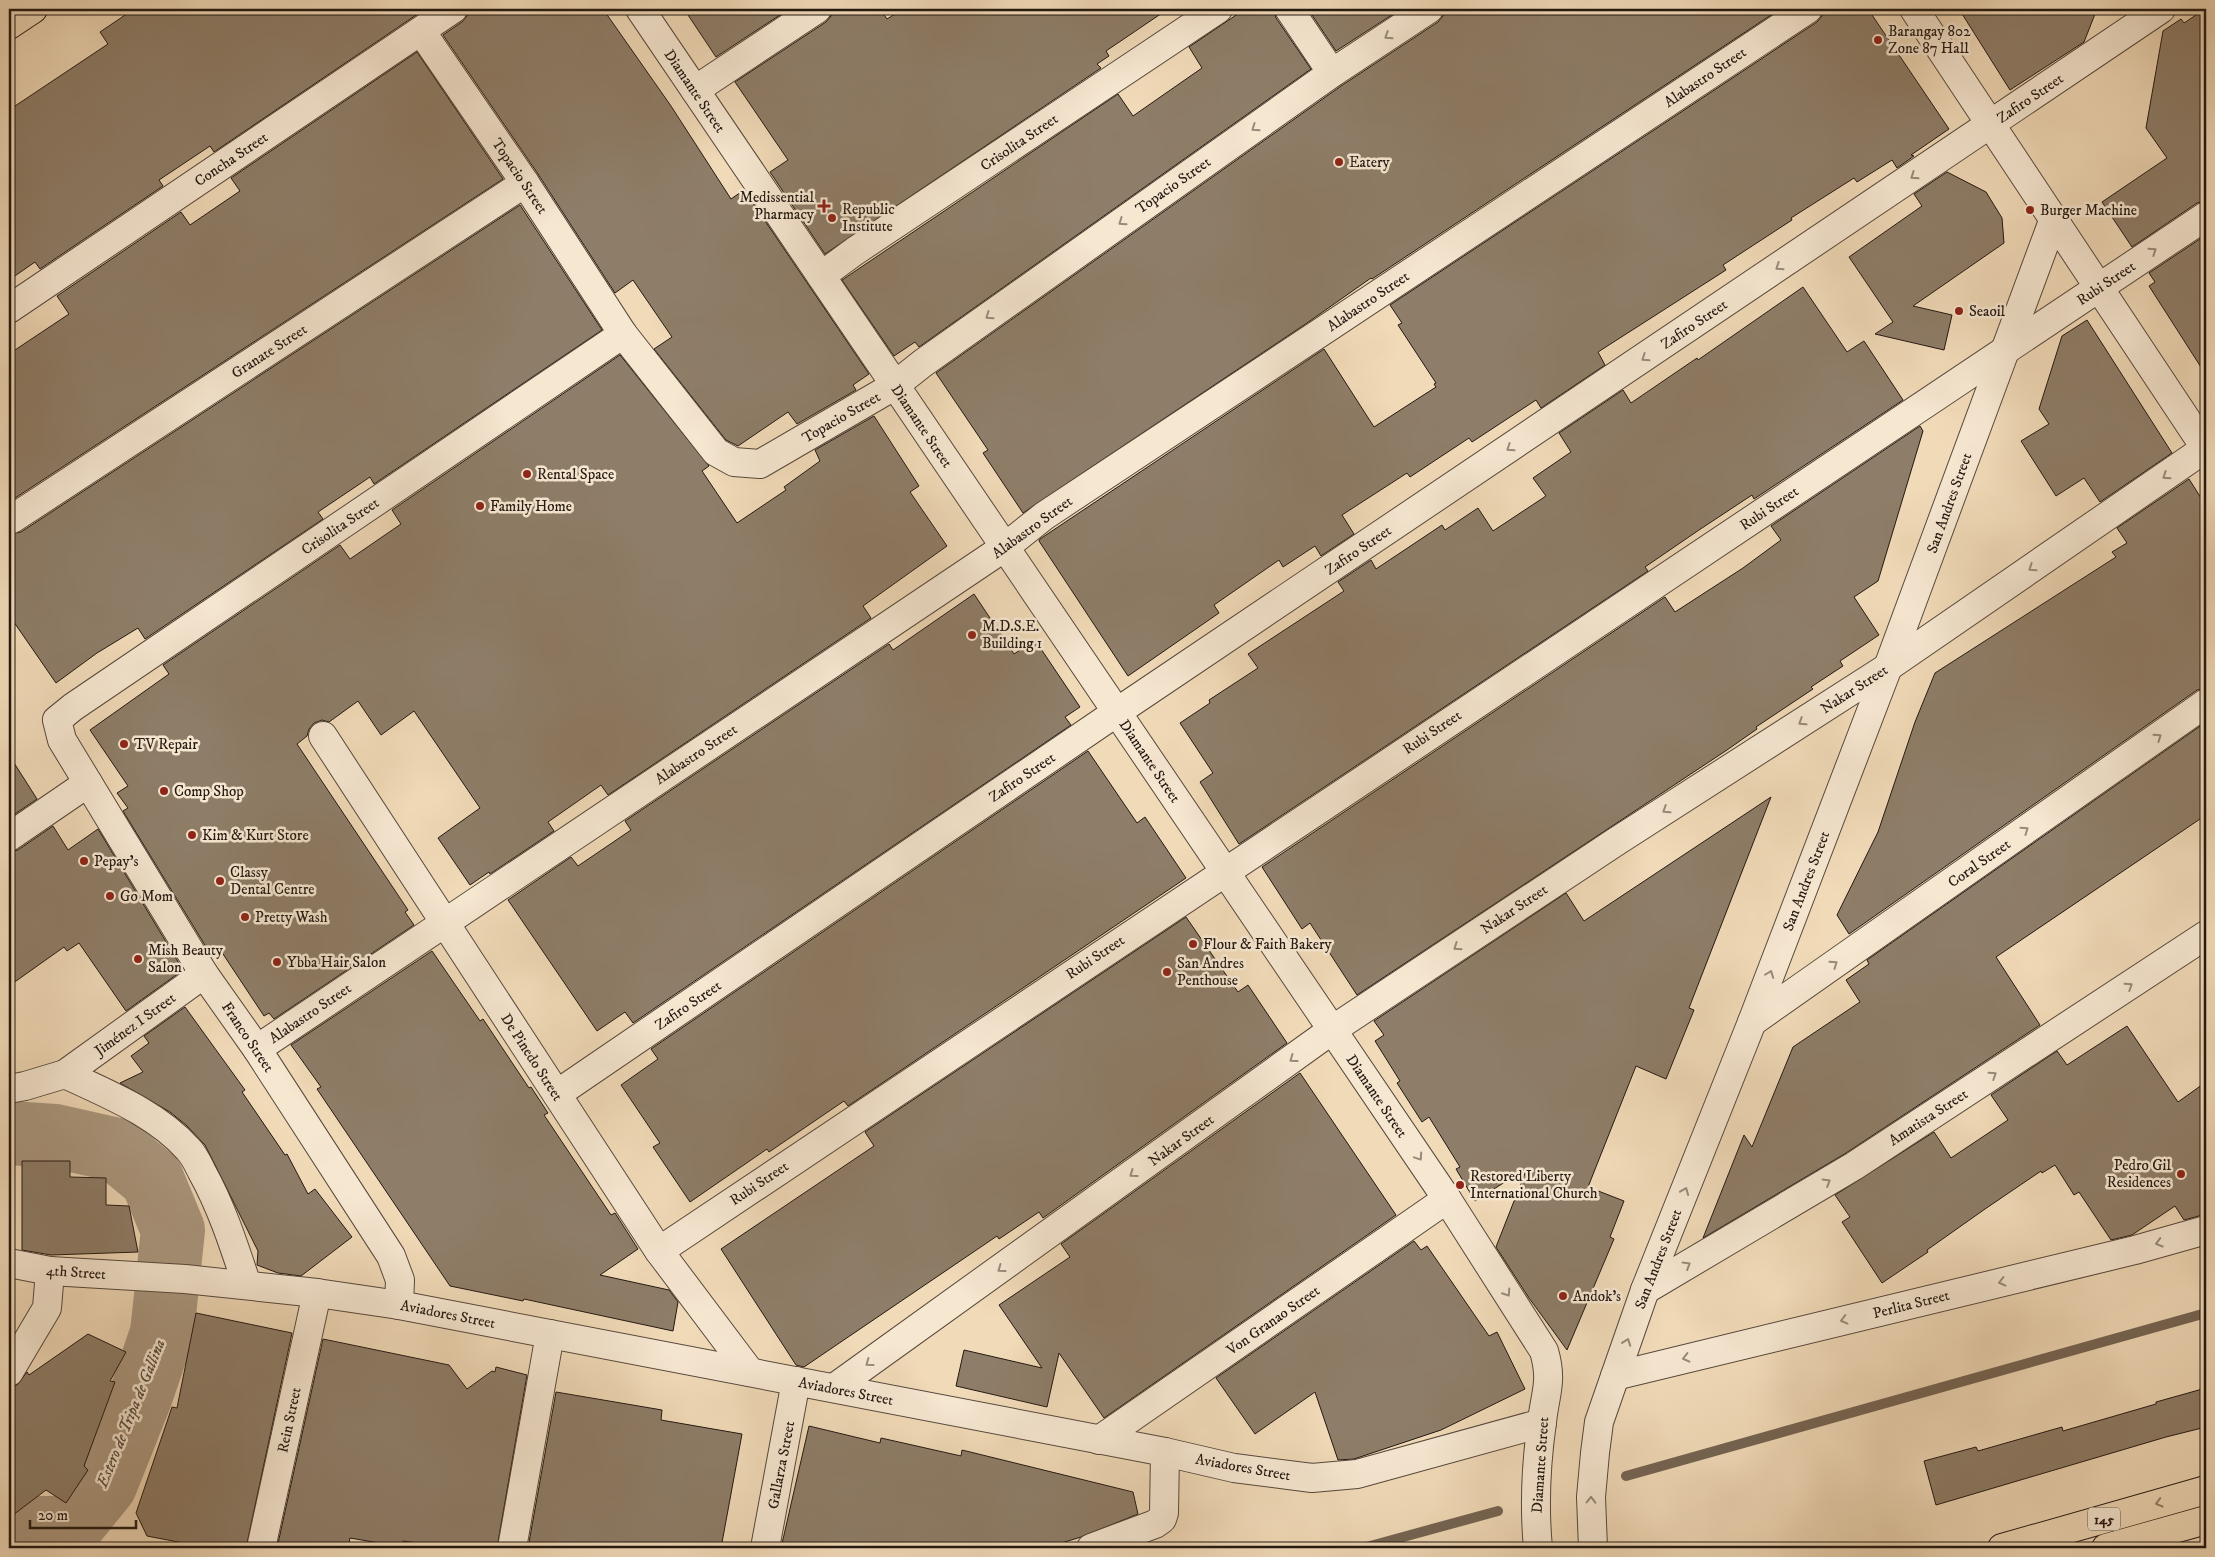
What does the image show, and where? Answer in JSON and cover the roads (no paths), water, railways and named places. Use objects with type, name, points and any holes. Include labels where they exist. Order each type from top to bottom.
[{"type":"main road","points":[[9,25],[33,9]]},
{"type":"main road","name":"145","points":[[2002,1548],[2206,1490]]},
{"type":"main road","points":[[2106,1548],[2206,1520]]},
{"type":"street","name":"Concha Street","points":[[9,309],[453,9]]},
{"type":"street","name":"Diamante Street","points":[[640,9],[1447,1199],[1544,1351],[1550,1371],[1542,1422],[1535,1511],[1538,1548]]},
{"type":"street","points":[[695,90],[817,9]]},
{"type":"street","name":"Crisolita Street","points":[[821,276],[1218,9]]},
{"type":"street","points":[[1289,9],[1332,73]]},
{"type":"street","name":"Topacio Street","points":[[421,31],[525,183],[624,334],[716,452],[734,462],[760,464],[894,386],[923,362],[1332,73],[1429,9]]},
{"type":"street","name":"Alabastro Street","points":[[257,1049],[1005,547],[1044,516],[1808,9]]},
{"type":"street","points":[[1914,9],[2206,449]]},
{"type":"street","name":"Zafiro Street","points":[[557,1094],[1117,712],[2161,9]]},
{"type":"street","name":"Granate Street","points":[[12,519],[525,183]]},
{"type":"street","name":"Rubi Street","points":[[659,1251],[2206,216]]},
{"type":"street","name":"San Andres Street","points":[[1593,1548],[1591,1497],[1599,1422],[1645,1290],[1752,1022],[1888,667],[2053,220]]},
{"type":"street","name":"Crisolita Street","points":[[57,720],[73,707],[624,334]]},
{"type":"street","name":"Nakar Street","points":[[834,1388],[1332,1030],[1617,841],[1888,667],[2206,449]]},
{"type":"street","name":"Coral Street","points":[[1752,1022],[2206,703]]},
{"type":"street","name":"Franco Street","points":[[57,720],[62,740],[204,974],[257,1049],[391,1256],[400,1280],[398,1305]]},
{"type":"street","name":"De Pinedo Street","points":[[323,736],[659,1251],[750,1372]]},
{"type":"street","points":[[9,837],[88,783]]},
{"type":"street","name":"Amatista Street","points":[[1645,1290],[1854,1166],[2206,935]]},
{"type":"street","name":"Jiménez I Street","points":[[9,1089],[65,1074],[204,974]]},
{"type":"street","points":[[65,1074],[126,1104],[164,1128],[189,1150],[223,1214],[247,1285]]},
{"type":"street","name":"Von Granao Street","points":[[1100,1440],[1447,1199]]},
{"type":"street","name":"Perlita Street","points":[[1615,1376],[2135,1250],[2206,1230]]},
{"type":"street","name":"4th Street","points":[[9,1263],[50,1271],[144,1276]]},
{"type":"street","points":[[9,1372],[47,1308],[50,1271]]},
{"type":"street","name":"Aviadores Street","points":[[144,1276],[185,1278],[317,1292],[398,1305],[1165,1452],[1234,1468],[1312,1478],[1357,1474],[1542,1422]]},
{"type":"street","name":"Rein Street","points":[[261,1548],[317,1292]]},
{"type":"street","points":[[512,1548],[550,1334]]},
{"type":"street","name":"Gallarza Street","points":[[765,1548],[796,1381]]},
{"type":"street","points":[[1091,1548],[1155,1524],[1162,1519],[1164,1513],[1165,1452]]},
{"type":"waterway","name":"Estero de Tripa de Gallina","points":[[9,1133],[55,1136],[117,1150],[152,1179],[173,1230],[162,1333],[141,1395],[105,1485],[70,1528]]},
{"type":"waterway","points":[[1626,1476],[2206,1313]]},
{"type":"waterway","points":[[1363,1548],[1498,1511]]},
{"type":"waterway","points":[[9,1528],[70,1528]]},
{"type":"place","name":"Barangay 802 Zone 87 Hall","points":[[1878,40]]},
{"type":"place","name":"Eatery","points":[[1339,162]]},
{"type":"place","name":"Medissential Pharmacy","points":[[824,206]]},
{"type":"place","name":"Burger Machine","points":[[2030,210]]},
{"type":"place","name":"Republic Institute","points":[[832,218]]},
{"type":"place","name":"Seaoil","points":[[1959,311]]},
{"type":"place","name":"Rental Space","points":[[527,474]]},
{"type":"place","name":"Family Home","points":[[480,506]]},
{"type":"place","name":"M.D.S.E. Building 1","points":[[972,635]]},
{"type":"place","name":"TV Repair","points":[[124,744]]},
{"type":"place","name":"Comp Shop","points":[[164,791]]},
{"type":"place","name":"Kim & Kurt Store","points":[[192,835]]},
{"type":"place","name":"Pepay's","points":[[84,861]]},
{"type":"place","name":"Classy Dental Centre","points":[[220,881]]},
{"type":"place","name":"Go Mom","points":[[110,896]]},
{"type":"place","name":"Pretty Wash","points":[[245,917]]},
{"type":"place","name":"Flour & Faith Bakery","points":[[1193,944]]},
{"type":"place","name":"Mish Beauty Salon","points":[[138,959]]},
{"type":"place","name":"Ybba Hair Salon","points":[[277,962]]},
{"type":"place","name":"San Andres Penthouse","points":[[1167,972]]},
{"type":"place","name":"Pedro Gil Residences","points":[[2181,1174]]},
{"type":"place","name":"Restored Liberty International Church","points":[[1460,1185]]},
{"type":"place","name":"Andok's","points":[[1563,1296]]}]
